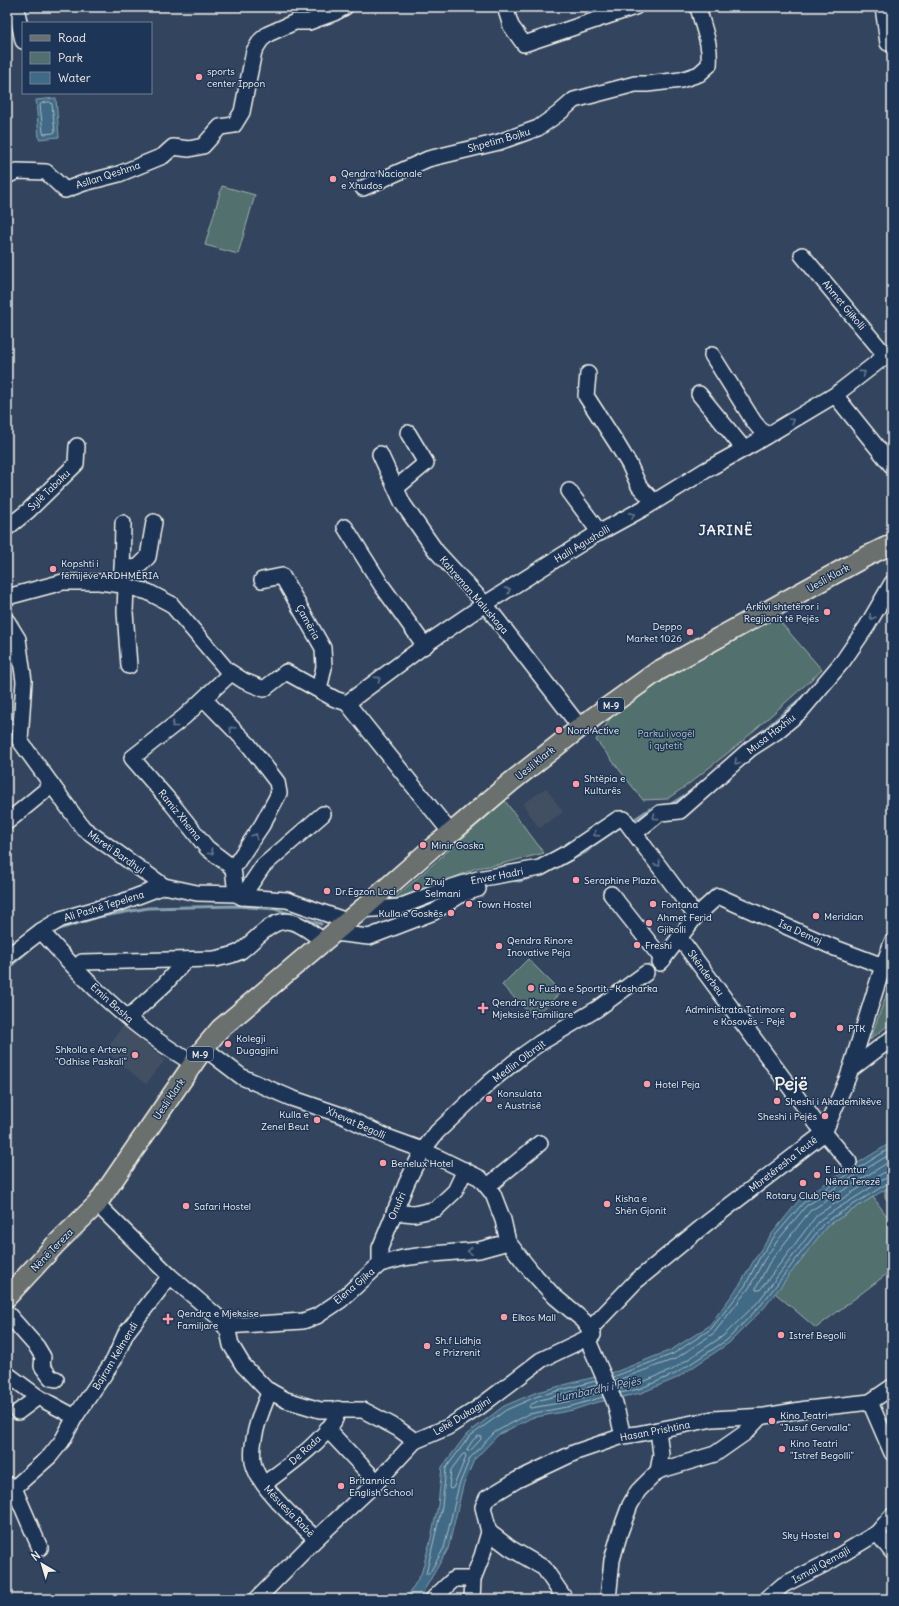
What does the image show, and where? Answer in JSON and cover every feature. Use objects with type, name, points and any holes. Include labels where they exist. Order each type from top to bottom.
[{"type":"main road","name":"Uesli Klark","points":[[97,1204],[199,1056],[220,1029],[511,782],[580,727],[658,671],[892,544]]},
{"type":"main road","name":"Nënë Tereza","points":[[7,1296],[55,1245],[97,1204]]},
{"type":"street","points":[[16,7],[22,36]]},
{"type":"street","name":"Asllan Qeshma","points":[[7,176],[16,171],[46,172],[65,190],[84,183],[119,174],[164,156],[173,147],[189,149],[203,146],[220,127],[234,125],[242,112],[254,51],[260,40],[268,34],[295,22],[309,22],[334,13],[345,7]]},
{"type":"street","points":[[505,7],[511,26],[524,44],[635,7]]},
{"type":"street","name":"Shpetim Bojku","points":[[363,188],[428,159],[499,142],[538,128],[574,100],[635,84],[681,80],[699,74],[709,65],[710,52],[706,32],[698,7]]},
{"type":"street","points":[[883,7],[888,43]]},
{"type":"street","name":"Ahmet Gjikolli","points":[[802,255],[889,353],[835,395]]},
{"type":"street","points":[[712,355],[754,422],[766,436]]},
{"type":"street","points":[[588,374],[586,396],[629,464],[639,486],[654,502]]},
{"type":"street","points":[[699,394],[744,449]]},
{"type":"street","points":[[835,395],[892,466]]},
{"type":"street","name":"Halil Agusholli","points":[[347,702],[485,604],[600,533],[835,395]]},
{"type":"street","points":[[396,488],[426,463],[408,433]]},
{"type":"street","name":"Sylë Tabaku","points":[[7,528],[28,511],[76,464],[77,446]]},
{"type":"street","name":"Kahreman Malushaga","points":[[380,454],[403,504],[436,550],[485,604],[580,727]]},
{"type":"street","points":[[569,491],[600,533]]},
{"type":"street","points":[[122,569],[138,567],[148,557],[154,522]]},
{"type":"street","points":[[123,523],[122,569],[129,666]]},
{"type":"street","points":[[345,527],[382,586],[424,646]]},
{"type":"street","name":"Çamëria","points":[[262,580],[282,576],[322,648],[324,667],[319,690]]},
{"type":"street","points":[[7,597],[63,582],[99,582],[148,592],[171,604],[231,673],[244,681],[264,689],[286,672],[335,699],[347,702],[452,833]]},
{"type":"street","name":"Musa Haxhiu","points":[[630,826],[660,813],[680,812],[750,749],[776,732],[801,710],[843,661],[867,626],[892,583]]},
{"type":"street","name":"Mbreti Bardhyl","points":[[7,621],[18,639],[24,681],[20,741],[83,828],[164,886],[197,893],[287,900],[341,926]]},
{"type":"street","points":[[231,673],[204,699],[248,744],[277,782],[279,793],[262,825],[233,868],[239,896]]},
{"type":"street","name":"Ramiz Xhema","points":[[204,699],[132,758],[172,804],[207,848],[233,868]]},
{"type":"street","points":[[7,822],[52,785]]},
{"type":"street","points":[[239,896],[262,866],[323,814]]},
{"type":"street","name":"Enver Hadri","points":[[341,926],[399,907],[446,888],[478,879],[540,868],[569,852],[618,819],[630,826]]},
{"type":"street","points":[[611,894],[661,961],[696,916],[630,826]]},
{"type":"street","name":"Enver Hadri","points":[[341,926],[369,937],[434,912],[462,894],[498,884]]},
{"type":"street","name":"Ali Pashë Tepelena","points":[[7,957],[41,931],[61,919],[122,902],[164,886]]},
{"type":"street","name":"Isa Demaj","points":[[696,916],[718,896],[835,948],[889,954]]},
{"type":"street","points":[[82,962],[214,959],[240,952],[270,926],[280,921],[292,922],[305,929],[341,926]]},
{"type":"street","name":"Emin Basha","points":[[41,931],[71,964],[128,1018],[171,1050],[199,1056]]},
{"type":"street","name":"Skënderbeu","points":[[679,937],[824,1133],[849,1162]]},
{"type":"street","name":"Mbretëresha Teutë","points":[[588,1334],[635,1282],[707,1223],[824,1133],[848,1077],[889,954]]},
{"type":"street","points":[[128,1018],[165,984],[184,962]]},
{"type":"street","name":"Medlin Olbrajt","points":[[423,1150],[437,1132],[500,1073],[540,1043],[597,1009],[646,973]]},
{"type":"street","points":[[850,1070],[892,1038]]},
{"type":"street","name":"Xhevat Begolli","points":[[199,1056],[242,1077],[291,1098],[341,1115],[387,1137],[423,1150],[480,1178],[488,1186],[492,1194],[503,1220],[508,1242],[531,1271],[554,1296],[574,1312],[588,1334]]},
{"type":"street","points":[[488,1186],[540,1143]]},
{"type":"street","name":"Onufri","points":[[380,1264],[380,1248],[407,1182],[423,1150]]},
{"type":"street","points":[[394,1212],[414,1214],[436,1209],[455,1191],[465,1170]]},
{"type":"street","points":[[97,1204],[170,1276],[218,1317],[226,1326],[231,1345],[243,1365],[270,1392],[286,1400],[320,1410],[363,1410],[397,1428],[415,1441]]},
{"type":"street","name":"Elena Gjika","points":[[226,1326],[304,1321],[317,1316],[341,1300],[380,1264],[403,1258],[479,1250],[508,1242]]},
{"type":"street","name":"Bajram Kelmendi","points":[[11,1486],[50,1456],[62,1441],[75,1417],[114,1360],[126,1333],[170,1276]]},
{"type":"street","points":[[7,1313],[37,1347],[43,1357],[42,1366],[51,1378],[56,1379]]},
{"type":"street","points":[[588,1334],[615,1403],[623,1436]]},
{"type":"street","name":"Lekë Dukagjini","points":[[257,1599],[316,1539],[377,1482],[415,1441],[448,1427],[478,1408],[541,1360],[588,1334]]},
{"type":"street","points":[[7,1374],[38,1397],[75,1417]]},
{"type":"street","name":"Mësuesja Rabë","points":[[270,1392],[258,1423],[254,1443],[254,1462],[260,1480],[283,1506],[316,1539]]},
{"type":"street","points":[[881,1395],[892,1453]]},
{"type":"street","name":"Hasan Prishtina","points":[[489,1532],[483,1507],[487,1498],[517,1480],[576,1452],[623,1436],[713,1419],[760,1416],[881,1395]]},
{"type":"street","points":[[18,1412],[38,1397]]},
{"type":"street","name":"De Rada","points":[[264,1484],[293,1462],[319,1438],[334,1421],[338,1410]]},
{"type":"street","points":[[608,1599],[612,1560],[630,1505],[638,1491],[658,1471],[715,1454],[745,1433],[760,1416]]},
{"type":"street","points":[[327,1429],[377,1482]]},
{"type":"street","points":[[658,1430],[661,1454],[658,1471]]},
{"type":"street","points":[[11,1486],[40,1548]]},
{"type":"street","name":"Ismail Qemajli","points":[[767,1599],[783,1585],[827,1563],[877,1533],[892,1516]]},
{"type":"street","points":[[472,1599],[473,1579],[489,1532],[510,1548],[544,1568],[565,1599]]},
{"type":"street","points":[[877,1533],[892,1552]]},
{"type":"street","points":[[433,1599],[454,1579],[473,1579]]},
{"type":"shaded area","points":[[546,788],[563,812],[539,828],[523,804]]},
{"type":"shaded area","name":"Shkolla e Arteve \"Odhise Paskali\"","points":[[123,1026],[165,1060],[146,1084],[105,1051]]},
{"type":"green space","points":[[222,186],[255,195],[238,254],[205,245]]},
{"type":"green space","name":"Parku i vogël i qytetit","points":[[775,616],[822,670],[739,744],[686,786],[667,799],[643,800],[596,740],[612,716],[670,676]]},
{"type":"green space","points":[[505,801],[544,853],[501,864],[476,868],[404,899],[392,900]]},
{"type":"green space","name":"Fusha e Sportit - Kosharka","points":[[528,959],[561,992],[534,1018],[502,985]]},
{"type":"green space","points":[[892,979],[892,1022],[870,1040]]},
{"type":"green space","points":[[892,1185],[892,1207],[885,1197],[885,1190]]},
{"type":"green space","points":[[873,1197],[892,1223],[892,1270],[816,1328],[775,1293],[827,1226]]},
{"type":"water","points":[[56,98],[59,137],[39,139],[36,100]]},
{"type":"water","name":"Lumbardhi i Pejës","points":[[892,1142],[892,1185],[827,1226],[764,1308],[729,1343],[677,1378],[641,1393],[594,1403],[573,1410],[531,1418],[498,1435],[474,1460],[463,1486],[448,1549],[419,1599],[406,1599],[421,1574],[431,1538],[438,1505],[442,1467],[467,1434],[504,1406],[537,1392],[618,1371],[671,1350],[709,1326],[741,1283],[757,1255],[771,1235],[800,1199]]},
{"type":"waterway","points":[[756,737],[806,694]]},
{"type":"waterway","points":[[668,806],[692,791]]},
{"type":"waterway","points":[[632,821],[650,809],[657,808]]},
{"type":"waterway","points":[[545,873],[586,852],[623,825]]},
{"type":"waterway","points":[[510,880],[519,881],[536,876]]},
{"type":"waterway","points":[[56,930],[98,917],[148,908],[237,906],[275,909],[293,915]]},
{"type":"waterway","points":[[304,919],[321,924]]},
{"type":"waterway","points":[[7,969],[32,947]]},
{"type":"place","name":"sports center Ippon","points":[[199,77]]},
{"type":"place","name":"Qendra Nacionale e Xhudos","points":[[333,179]]},
{"type":"place","name":"Kopshti i fëmijëve ARDHMËRIA","points":[[53,569]]},
{"type":"place","name":"Arkivi shtetëror i Regjionit të Pejës","points":[[827,612]]},
{"type":"place","name":"Deppo Market 1026","points":[[690,632]]},
{"type":"place","name":"Nord Active","points":[[559,730]]},
{"type":"place","name":"Shtëpia e Kulturës","points":[[576,784]]},
{"type":"place","name":"Minir Goska","points":[[423,845]]},
{"type":"place","name":"Seraphine Plaza","points":[[576,880]]},
{"type":"place","name":"Zhuj Selmani","points":[[417,887]]},
{"type":"place","name":"Dr.Egzon Loci","points":[[327,891]]},
{"type":"place","name":"Town Hostel","points":[[469,904]]},
{"type":"place","name":"Fontana","points":[[653,904]]},
{"type":"place","name":"Kulla e Goskës","points":[[451,913]]},
{"type":"place","name":"Meridian","points":[[816,916]]},
{"type":"place","name":"Ahmet Ferid Gjikolli","points":[[649,923]]},
{"type":"place","name":"Freshi","points":[[637,945]]},
{"type":"place","name":"Qendra Rinore Inovative Peja","points":[[499,946]]},
{"type":"place","name":"Fusha e Sportit - Kosharka","points":[[531,988]]},
{"type":"place","name":"Qendra Kryesore e Mjeksisë Familiare","points":[[483,1008]]},
{"type":"place","name":"Administrata Tatimore e Kosovës - Pejë","points":[[793,1015]]},
{"type":"place","name":"PTK","points":[[840,1028]]},
{"type":"place","name":"Kolegji Dugagjini","points":[[228,1044]]},
{"type":"place","name":"Shkolla e Arteve \"Odhise Paskali\"","points":[[135,1055]]},
{"type":"place","name":"Hotel Peja","points":[[647,1084]]},
{"type":"place","name":"Konsulata e Austrisë","points":[[489,1099]]},
{"type":"place","name":"Sheshi i Akademikëve","points":[[777,1101]]},
{"type":"place","name":"Sheshi i Pejës","points":[[825,1116]]},
{"type":"place","name":"Kulla e Zenel Beut","points":[[317,1120]]},
{"type":"place","name":"Benelux Hotel","points":[[383,1163]]},
{"type":"place","name":"E Lumtur Nëna Terezë","points":[[817,1175]]},
{"type":"place","name":"Rotary Club Peja","points":[[803,1183]]},
{"type":"place","name":"Kisha e Shën Gjonit","points":[[607,1204]]},
{"type":"place","name":"Safari Hostel","points":[[186,1206]]},
{"type":"place","name":"Elkos Mall","points":[[504,1317]]},
{"type":"place","name":"Qendra e Mjeksise Familjare","points":[[168,1319]]},
{"type":"place","name":"Istref Begolli","points":[[781,1335]]},
{"type":"place","name":"Sh.f Lidhja e Prizrenit","points":[[427,1346]]},
{"type":"place","name":"Kino Teatri \"Jusuf Gervalla\"","points":[[772,1421]]},
{"type":"place","name":"Kino Teatri \"Istref Begolli\"","points":[[782,1449]]},
{"type":"place","name":"Britannica English School","points":[[341,1486]]},
{"type":"place","name":"Sky Hostel","points":[[837,1535]]},
{"type":"district","name":"JARINË","points":[[726,530]]},
{"type":"district","name":"Pejë","points":[[791,1083]]}]
